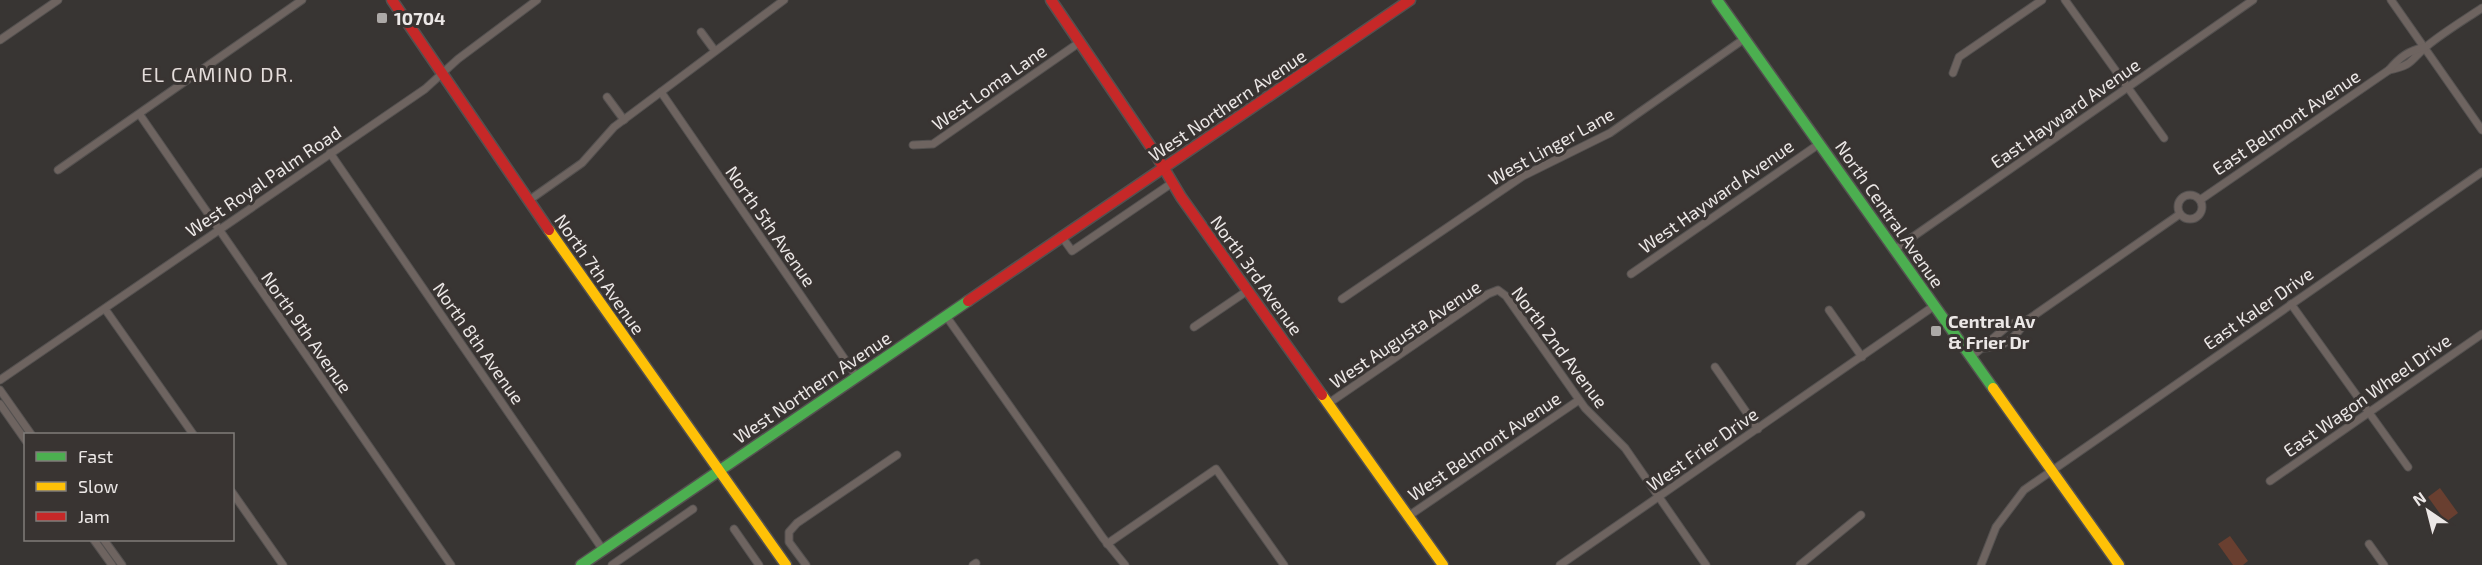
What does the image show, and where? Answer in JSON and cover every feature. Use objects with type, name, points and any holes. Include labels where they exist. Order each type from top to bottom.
[{"type":"main road","name":"North 7th Avenue","points":[[392,0],[528,201],[786,565]]},
{"type":"main road","name":"North 3rd Avenue","points":[[1051,0],[1172,183],[1329,403],[1351,439],[1443,565]]},
{"type":"main road","name":"West Northern Avenue","points":[[581,565],[1410,0]]},
{"type":"main road","name":"North Central Avenue","points":[[1717,0],[2119,565]]},
{"type":"street","points":[[0,40],[58,0]]},
{"type":"street","points":[[58,170],[302,0]]},
{"type":"street","name":"West Royal Palm Road","points":[[0,380],[425,89],[458,59],[537,0]]},
{"type":"street","points":[[528,201],[582,163],[599,141],[624,120],[784,0]]},
{"type":"street","points":[[1953,73],[1959,57],[2042,0]]},
{"type":"street","points":[[2065,0],[2164,138]]},
{"type":"street","name":"East Hayward Avenue","points":[[1894,250],[2253,0]]},
{"type":"street","points":[[2391,0],[2482,130]]},
{"type":"street","name":"East Belmont Avenue","points":[[2200,200],[2389,70],[2405,67],[2416,59],[2425,47],[2482,8]]},
{"type":"street","points":[[701,32],[715,51]]},
{"type":"street","name":"West Linger Lane","points":[[1342,299],[1523,176],[1600,139],[1744,39]]},
{"type":"street","name":"West Loma Lane","points":[[912,145],[933,144],[1080,42]]},
{"type":"street","name":"North 5th Avenue","points":[[661,92],[856,377]]},
{"type":"street","points":[[607,97],[624,120]]},
{"type":"street","name":"North 9th Avenue","points":[[140,115],[451,565]]},
{"type":"street","name":"West Hayward Avenue","points":[[1631,274],[1819,144]]},
{"type":"street","name":"North 8th Avenue","points":[[330,153],[603,550]]},
{"type":"street","name":"East Kaler Drive","points":[[1981,565],[1996,527],[2013,501],[2024,490],[2482,172]]},
{"type":"street","name":"West Northern Avenue","points":[[1062,237],[1072,251],[1172,183]]},
{"type":"street","name":"East Belmont Avenue","points":[[2192,194],[2200,200],[2202,210],[2199,216],[2192,219],[2180,214],[2179,200],[2185,195],[2192,194]]},
{"type":"street","name":"East Belmont Avenue","points":[[1984,348],[2000,347],[2017,335],[2026,321],[2180,214]]},
{"type":"street","name":"North 2nd Avenue","points":[[1498,290],[1506,296],[1579,400],[1625,448],[1706,565]]},
{"type":"street","name":"West Augusta Avenue","points":[[1329,403],[1488,294],[1498,290]]},
{"type":"street","points":[[1194,327],[1247,291]]},
{"type":"street","points":[[2291,304],[2408,467]]},
{"type":"street","name":"West Frier Drive","points":[[1560,565],[1934,306]]},
{"type":"street","points":[[105,309],[192,433]]},
{"type":"street","points":[[1829,310],[1862,357]]},
{"type":"street","points":[[946,316],[1107,544],[1125,565]]},
{"type":"street","name":"East Belmont Avenue","points":[[1971,357],[2010,324],[2026,321]]},
{"type":"street","name":"East Wagon Wheel Drive","points":[[2270,481],[2482,334]]},
{"type":"street","points":[[1715,367],[1758,429]]},
{"type":"street","points":[[0,390],[24,437]]},
{"type":"street","name":"West Belmont Avenue","points":[[1407,517],[1579,400]]},
{"type":"street","points":[[0,404],[29,433]]},
{"type":"street","points":[[0,421],[11,413]]},
{"type":"street","points":[[806,565],[789,542],[789,532],[797,524],[897,455]]},
{"type":"street","points":[[1107,544],[1216,469],[1284,565]]},
{"type":"street","points":[[234,495],[284,565]]},
{"type":"street","points":[[612,565],[693,509]]},
{"type":"street","points":[[1800,565],[1861,515]]},
{"type":"street","points":[[734,529],[759,565]]},
{"type":"street","points":[[95,541],[112,565]]},
{"type":"street","points":[[105,541],[122,565]]},
{"type":"street","points":[[2369,544],[2384,565]]},
{"type":"shaded area","points":[[2440,488],[2458,513],[2446,522],[2428,497]]},
{"type":"shaded area","points":[[2230,536],[2248,561],[2243,565],[2233,565],[2218,544]]},
{"type":"traffic: fast","points":[[1717,0],[1993,388]]},
{"type":"traffic: fast","points":[[581,565],[968,301]]},
{"type":"traffic: slow","points":[[549,230],[786,565]]},
{"type":"traffic: slow","points":[[1993,388],[2119,565]]},
{"type":"traffic: slow","points":[[1322,395],[1443,565]]},
{"type":"traffic: jam","points":[[392,0],[549,230]]},
{"type":"traffic: jam","points":[[1051,0],[1153,150],[1181,197],[1322,395]]},
{"type":"traffic: jam","points":[[968,301],[1410,0]]},
{"type":"place","name":"10704","points":[[382,18]]},
{"type":"place","name":"Central Av & Frier Dr","points":[[1936,331]]},
{"type":"district","name":"EL CAMINO DR.","points":[[218,74]]}]
